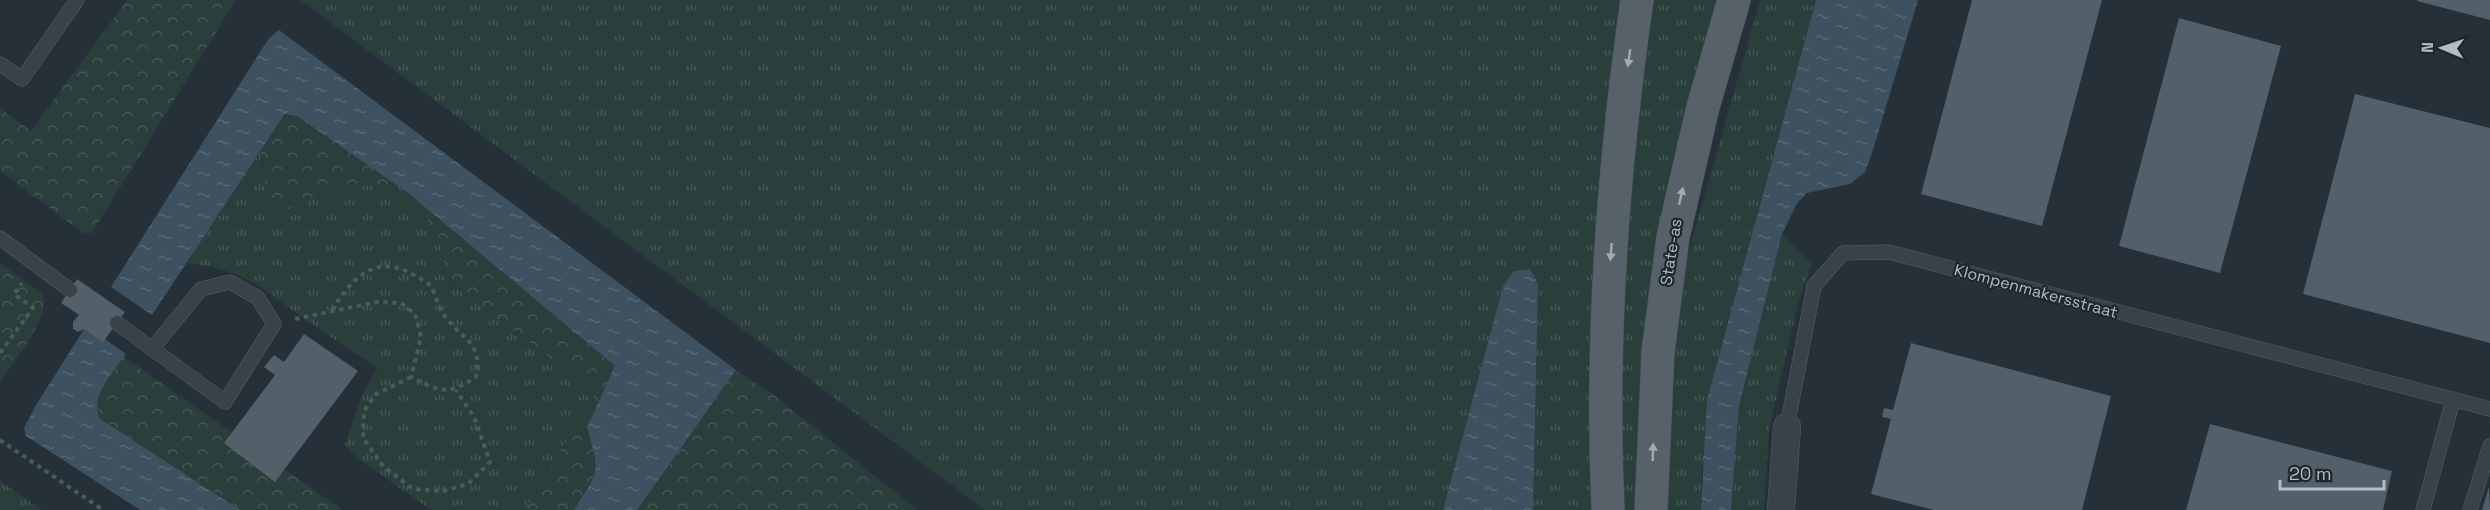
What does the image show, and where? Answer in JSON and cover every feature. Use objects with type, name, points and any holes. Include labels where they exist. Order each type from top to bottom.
[{"type":"main road","points":[[1608,510],[1606,423],[1610,279],[1620,130],[1637,0]]},
{"type":"main road","name":"State-as","points":[[1651,510],[1658,352],[1673,237],[1703,107],[1734,0]]},
{"type":"street","name":"Klompenmakersstraat","points":[[1781,510],[1787,427]]},
{"type":"lane","points":[[0,64],[22,79],[77,0]]},
{"type":"lane","points":[[0,238],[70,290]]},
{"type":"lane","name":"Klompenmakersstraat","points":[[1787,427],[1814,286],[1843,253],[1889,252],[2490,409]]},
{"type":"lane","points":[[117,323],[152,349],[225,402],[274,324],[258,298],[230,282],[201,289],[152,349]]},
{"type":"lane","points":[[2423,510],[2453,400]]},
{"type":"lane","points":[[2470,510],[2490,446]]},
{"type":"path","points":[[0,353],[33,308],[14,294],[35,264]]},
{"type":"path","points":[[332,310],[344,291],[354,281],[379,265],[398,266],[429,284],[443,314],[468,339],[479,361],[476,377],[456,390],[434,389],[411,377]]},
{"type":"path","points":[[274,324],[377,302],[401,303],[415,314],[420,337],[411,377]]},
{"type":"path","points":[[411,377],[376,394],[364,411],[363,438],[382,466],[413,489],[443,491],[468,484],[490,462],[474,417],[456,390]]},
{"type":"path","points":[[0,440],[103,510]]},
{"type":"green space","points":[[127,0],[236,0],[92,233],[83,233],[0,171],[0,108],[31,131]]},
{"type":"green space","points":[[300,0],[1625,0],[1596,510],[1533,510],[1538,284],[1529,269],[1503,286],[1443,510],[985,510]]},
{"type":"green space","points":[[1647,0],[1718,0],[1640,510],[1617,510],[1616,378]]},
{"type":"green space","points":[[1760,0],[1816,0],[1745,262],[1702,470],[1701,510],[1662,510],[1665,422],[1682,275]]},
{"type":"green space","points":[[286,114],[297,116],[395,184],[364,185],[335,190],[307,199],[280,214],[268,198],[260,152]]},
{"type":"green space","points":[[260,152],[261,164],[280,214],[302,200],[329,190],[368,183],[395,184],[408,193],[436,232],[442,248],[445,271],[453,286],[596,392],[525,510],[431,510],[356,457],[345,445],[363,392],[378,368],[253,283],[224,270],[186,263]]},
{"type":"green space","points":[[408,193],[615,366],[587,427],[594,454],[595,471],[574,510],[525,510],[596,392],[453,286],[445,271],[442,248],[436,232]]},
{"type":"green space","points":[[1782,234],[1812,263],[1799,300],[1769,429],[1764,510],[1731,510],[1739,406]]},
{"type":"green space","points":[[0,263],[42,294],[44,303],[42,314],[30,339],[0,383]]},
{"type":"green space","points":[[124,357],[343,510],[240,510],[99,418],[97,410],[100,394]]},
{"type":"green space","points":[[736,370],[774,395],[917,510],[637,510]]},
{"type":"green space","points":[[0,481],[42,510],[0,510]]},
{"type":"water","points":[[1816,0],[1918,0],[1865,172],[1850,184],[1807,193],[1797,203],[1782,234],[1739,406],[1731,510],[1701,510],[1707,400]]},
{"type":"water","points":[[279,30],[736,370],[637,510],[574,510],[589,486],[595,471],[594,454],[587,427],[615,366],[408,193],[297,116],[285,114],[152,315],[111,287],[269,38]]},
{"type":"water","points":[[1530,269],[1538,284],[1533,510],[1443,510],[1503,286],[1514,271]]},
{"type":"water","points":[[86,326],[126,354],[101,392],[97,409],[99,418],[240,510],[140,510],[26,436],[24,428],[36,405]]},
{"type":"building","points":[[1972,0],[2102,0],[2042,226],[1921,194]]},
{"type":"building","points":[[2490,0],[2490,20],[2417,1]]},
{"type":"building","points":[[2179,18],[2281,46],[2220,273],[2119,246]]},
{"type":"building","points":[[2355,94],[2490,128],[2490,343],[2303,294]]},
{"type":"building","points":[[77,279],[125,312],[103,342],[84,329],[78,332],[73,329],[73,322],[79,315],[61,303]]},
{"type":"building","points":[[304,334],[358,371],[275,482],[224,443],[275,375],[264,367],[274,355],[284,362]]},
{"type":"building","points":[[1911,343],[2111,396],[2082,510],[1934,510],[1871,494],[1891,419],[1882,417],[1884,408],[1893,410]]},
{"type":"building","points":[[2210,424],[2392,471],[2383,510],[2186,510]]},
{"type":"building","points":[[2489,487],[2490,510],[2482,510]]}]
